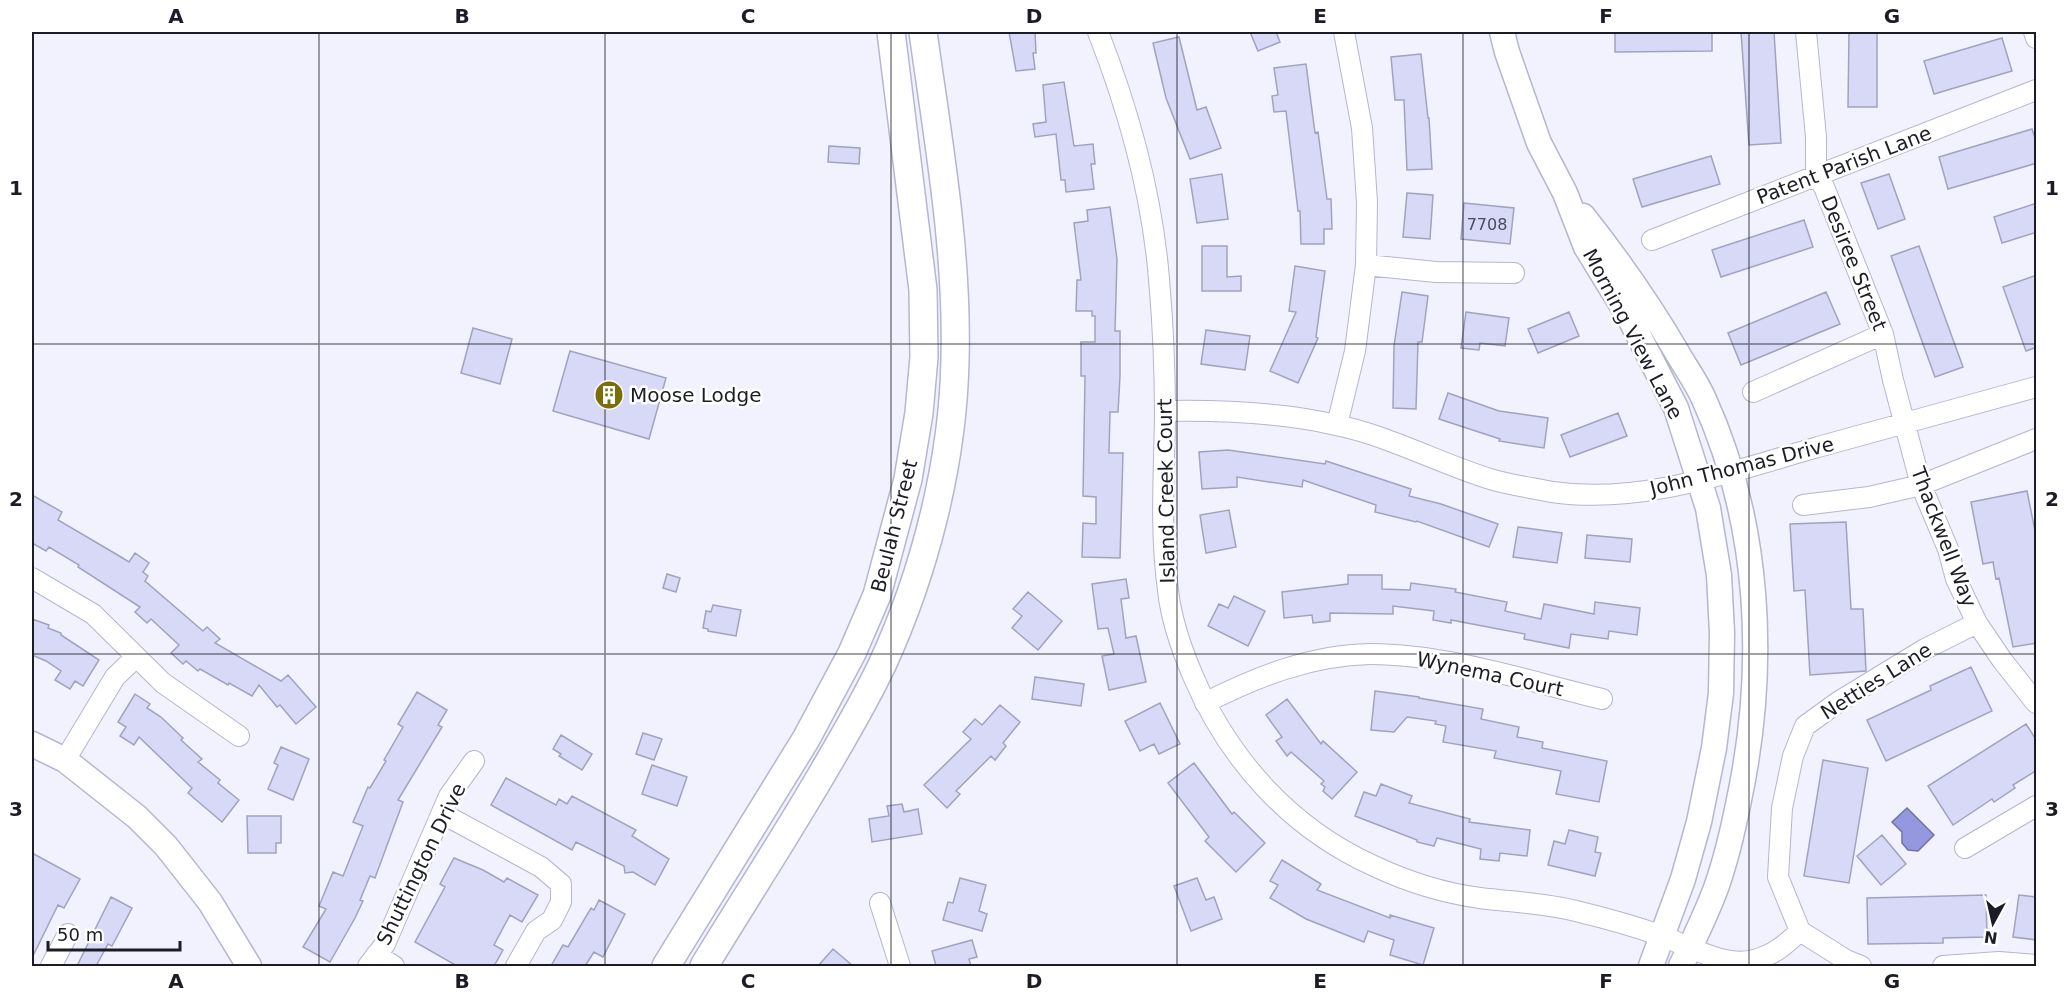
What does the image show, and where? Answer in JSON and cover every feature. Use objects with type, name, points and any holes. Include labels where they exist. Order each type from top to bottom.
[{"type":"main road","name":"Beulah Street","points":[[666,966],[806,739],[852,653],[877,595],[906,489],[919,414],[924,357],[923,290],[891,32]]},
{"type":"main road","name":"Beulah Street","points":[[704,966],[855,718],[882,664],[905,608],[922,557],[939,489],[951,418],[955,360],[954,291],[947,211],[923,32]]},
{"type":"street","name":"Island Creek Court","points":[[1098,32],[1138,152],[1151,207],[1159,279],[1165,411],[1163,548],[1168,594],[1182,649],[1205,703],[1228,743],[1248,769],[1288,810],[1322,837],[1373,866],[1410,881],[1448,892],[1559,907],[1599,916],[1662,936],[1685,957]]},
{"type":"street","points":[[1337,425],[1355,351],[1366,265],[1366,202],[1362,128],[1344,32]]},
{"type":"street","name":"Morning View Lane","points":[[1502,32],[1539,143],[1565,193],[1586,247],[1629,317],[1676,408],[1709,514],[1719,575],[1722,633],[1720,693],[1714,748],[1699,822],[1683,879],[1651,966]]},
{"type":"street","name":"Desiree Street","points":[[1806,32],[1816,137],[1816,176],[1824,187],[1883,334],[1905,423]]},
{"type":"street","points":[[2034,32],[2037,38]]},
{"type":"street","name":"Patent Parish Lane","points":[[1652,240],[2037,90]]},
{"type":"street","name":"Morning View Lane","points":[[1565,193],[1650,307],[1703,396],[1731,472],[1743,522],[1753,584],[1756,643],[1754,701],[1748,757],[1732,831],[1716,888],[1685,957]]},
{"type":"street","points":[[1366,265],[1436,272],[1514,273]]},
{"type":"street","points":[[1753,393],[1883,334]]},
{"type":"street","name":"John Thomas Drive","points":[[1165,411],[1215,410],[1337,425],[1397,443],[1490,479],[1553,492],[1637,493],[1700,481],[2037,387]]},
{"type":"street","name":"Thackwell Way","points":[[1905,423],[1921,485],[1948,549],[1956,579],[1977,623],[2002,660],[2037,703]]},
{"type":"street","points":[[1803,505],[1869,497],[1921,485],[2037,439]]},
{"type":"street","points":[[32,578],[93,614],[163,682],[238,736]]},
{"type":"street","name":"Netties Lane","points":[[1800,931],[1778,877],[1782,808],[1793,756],[1805,726],[1838,702],[1925,650],[1977,623]]},
{"type":"street","name":"Wynema Court","points":[[1205,703],[1242,684],[1285,668],[1315,661],[1367,654],[1405,655],[1444,661],[1602,699]]},
{"type":"street","points":[[65,760],[115,677],[136,657]]},
{"type":"street","points":[[32,744],[65,760],[137,817],[166,846],[210,902],[249,966]]},
{"type":"street","name":"Shuttington Drive","points":[[372,961],[385,944],[449,796],[474,761]]},
{"type":"street","points":[[1965,848],[2037,806]]},
{"type":"street","points":[[442,814],[541,867],[561,884],[561,902],[552,920],[536,931],[516,966]]},
{"type":"street","points":[[880,903],[900,966]]},
{"type":"street","points":[[1685,957],[1750,962],[1779,951],[1800,931],[1846,960],[1861,966]]},
{"type":"street","points":[[51,966],[68,934]]},
{"type":"street","points":[[372,961],[394,966]]},
{"type":"street","points":[[1943,966],[1999,962],[2037,965]]},
{"type":"water","points":[[1907,808],[1934,835],[1918,851],[1908,850],[1902,843],[1902,832],[1892,822]]},
{"type":"building","points":[[1009,32],[1035,32],[1036,53],[1033,53],[1035,69],[1016,71]]},
{"type":"building","points":[[1250,32],[1276,32],[1280,42],[1258,51]]},
{"type":"building","points":[[1615,32],[1712,32],[1712,51],[1615,52]]},
{"type":"building","points":[[1741,32],[1774,32],[1781,143],[1749,145]]},
{"type":"building","points":[[1849,32],[1877,32],[1877,107],[1848,107]]},
{"type":"building","points":[[1179,37],[1197,110],[1206,107],[1221,148],[1190,159],[1166,98],[1153,43]]},
{"type":"building","points":[[2002,38],[2012,71],[1934,94],[1924,61]]},
{"type":"building","points":[[1421,54],[1429,118],[1432,169],[1407,170],[1404,100],[1395,100],[1391,57]]},
{"type":"building","points":[[1306,64],[1327,199],[1331,199],[1332,229],[1324,229],[1324,244],[1301,244],[1300,211],[1298,211],[1286,111],[1274,112],[1272,96],[1278,95],[1274,68]]},
{"type":"building","points":[[1064,82],[1074,146],[1093,144],[1095,164],[1091,164],[1094,189],[1066,192],[1065,180],[1061,180],[1056,134],[1035,137],[1033,124],[1046,122],[1043,85]]},
{"type":"building","points":[[2032,129],[2037,144],[2037,163],[1948,189],[1939,157]]},
{"type":"building","points":[[829,146],[860,148],[859,164],[828,162]]},
{"type":"building","points":[[1711,156],[1720,184],[1642,207],[1633,179]]},
{"type":"building","points":[[1222,174],[1228,219],[1197,223],[1190,179]]},
{"type":"building","points":[[1889,174],[1905,219],[1878,229],[1861,183]]},
{"type":"building","points":[[1407,193],[1433,195],[1430,239],[1403,237]]},
{"type":"building","points":[[1464,203],[1514,208],[1510,244],[1461,239]]},
{"type":"building","points":[[2037,203],[2037,232],[2002,243],[1994,217]]},
{"type":"building","points":[[1110,207],[1117,259],[1115,331],[1120,331],[1120,376],[1118,412],[1110,412],[1109,453],[1123,453],[1120,558],[1082,557],[1083,523],[1096,524],[1096,497],[1083,496],[1085,376],[1081,376],[1081,342],[1095,342],[1095,316],[1092,316],[1092,311],[1076,311],[1077,280],[1081,280],[1074,223],[1088,221],[1087,210]]},
{"type":"building","points":[[1804,220],[1813,247],[1721,277],[1712,250]]},
{"type":"building","points":[[1202,246],[1227,246],[1227,277],[1241,276],[1241,291],[1202,291]]},
{"type":"building","points":[[1919,246],[1963,367],[1935,377],[1891,256]]},
{"type":"building","points":[[1295,266],[1325,271],[1316,337],[1318,338],[1298,383],[1270,371],[1296,312],[1289,311]]},
{"type":"building","points":[[2037,275],[2037,347],[2026,351],[2003,287]]},
{"type":"building","points":[[1402,292],[1428,296],[1422,342],[1418,342],[1416,409],[1393,408],[1394,346]]},
{"type":"building","points":[[1826,292],[1840,324],[1741,365],[1728,333]]},
{"type":"building","points":[[1466,312],[1509,318],[1505,346],[1480,343],[1479,350],[1461,348]]},
{"type":"building","points":[[1569,312],[1579,336],[1538,353],[1528,329]]},
{"type":"building","points":[[473,328],[512,339],[500,384],[461,373]]},
{"type":"building","points":[[1206,330],[1250,336],[1245,370],[1201,364]]},
{"type":"building","name":"Moose Lodge","points":[[570,351],[666,378],[649,439],[553,411]]},
{"type":"building","points":[[1448,393],[1499,411],[1548,418],[1544,448],[1499,441],[1500,439],[1439,419]]},
{"type":"building","points":[[1618,413],[1627,436],[1570,457],[1561,435]]},
{"type":"building","points":[[1228,450],[1325,464],[1326,461],[1411,489],[1409,496],[1441,504],[1498,524],[1489,547],[1417,521],[1375,512],[1376,505],[1303,480],[1302,487],[1237,477],[1237,487],[1202,489],[1199,452]]},
{"type":"building","points":[[2027,491],[2037,541],[2037,643],[2013,647],[1999,578],[1996,579],[1993,562],[1983,564],[1971,502]]},
{"type":"building","points":[[32,495],[62,512],[58,520],[129,562],[135,553],[149,563],[143,572],[148,576],[145,581],[203,631],[207,627],[220,639],[215,643],[281,681],[288,675],[316,707],[296,724],[280,705],[277,707],[259,685],[252,696],[200,669],[198,671],[186,661],[183,664],[171,653],[179,645],[151,619],[147,623],[135,612],[140,607],[49,547],[46,551],[32,543]]},
{"type":"building","points":[[1229,510],[1236,547],[1206,553],[1200,515]]},
{"type":"building","points":[[1846,522],[1851,609],[1863,609],[1866,671],[1810,675],[1805,590],[1794,591],[1790,524]]},
{"type":"building","points":[[1518,527],[1562,533],[1557,563],[1513,557]]},
{"type":"building","points":[[1587,535],[1632,539],[1630,562],[1585,558]]},
{"type":"building","points":[[667,574],[680,578],[676,592],[663,588]]},
{"type":"building","points":[[1348,575],[1382,575],[1382,589],[1410,590],[1411,583],[1456,589],[1455,592],[1507,602],[1505,611],[1541,619],[1544,604],[1594,614],[1595,602],[1640,608],[1637,635],[1609,631],[1608,639],[1571,634],[1569,648],[1524,639],[1525,634],[1451,620],[1451,623],[1433,620],[1434,611],[1393,606],[1393,614],[1330,613],[1330,621],[1313,623],[1312,615],[1284,618],[1282,592],[1348,584]]},
{"type":"building","points":[[1126,579],[1129,598],[1121,599],[1126,638],[1136,636],[1146,682],[1109,690],[1102,656],[1114,654],[1108,628],[1098,629],[1092,584]]},
{"type":"building","points":[[1028,592],[1062,621],[1038,650],[1012,628],[1022,616],[1013,609]]},
{"type":"building","points":[[1234,596],[1265,611],[1248,646],[1208,626],[1219,604],[1228,608]]},
{"type":"building","points":[[713,605],[741,610],[736,636],[703,628],[706,611],[711,612]]},
{"type":"building","points":[[32,619],[49,625],[48,628],[61,633],[99,660],[83,686],[75,681],[70,689],[55,680],[61,671],[32,655]]},
{"type":"building","points":[[1971,667],[1992,711],[1886,761],[1867,720],[1931,690],[1930,686]]},
{"type":"building","points":[[1035,677],[1084,684],[1081,706],[1032,699]]},
{"type":"building","points":[[1375,691],[1483,709],[1481,719],[1519,727],[1517,737],[1543,742],[1542,748],[1607,761],[1599,802],[1556,794],[1561,771],[1494,758],[1496,751],[1443,742],[1446,726],[1435,724],[1436,721],[1407,717],[1394,732],[1371,730]]},
{"type":"building","points":[[417,692],[447,710],[438,725],[442,727],[398,800],[403,802],[375,878],[370,876],[360,900],[363,901],[330,962],[303,947],[326,909],[319,906],[333,872],[343,876],[363,826],[353,822],[368,787],[370,788],[386,761],[384,760],[403,727],[398,724]]},
{"type":"building","points":[[135,694],[150,704],[147,708],[161,717],[183,738],[181,740],[202,759],[198,762],[220,780],[218,783],[239,800],[222,822],[188,793],[192,788],[139,737],[134,745],[120,736],[126,727],[118,722]]},
{"type":"building","points":[[1287,699],[1321,744],[1323,741],[1357,772],[1332,799],[1323,791],[1325,787],[1321,784],[1324,781],[1291,752],[1287,756],[1276,741],[1282,737],[1266,715]]},
{"type":"building","points":[[1160,703],[1180,744],[1159,754],[1154,744],[1140,751],[1125,721]]},
{"type":"building","points":[[1000,705],[1020,722],[1003,743],[1006,746],[995,760],[991,756],[956,791],[960,794],[947,808],[924,785],[971,739],[963,732],[975,719],[982,725]]},
{"type":"building","points":[[2026,724],[2037,741],[2037,770],[2013,785],[2015,788],[1994,802],[1992,799],[1953,825],[1928,786]]},
{"type":"building","points":[[643,733],[662,739],[654,760],[636,754]]},
{"type":"building","points":[[561,735],[592,754],[582,770],[559,756],[561,754],[553,749]]},
{"type":"building","points":[[281,747],[309,759],[293,800],[268,789],[278,765],[274,763]]},
{"type":"building","points":[[1823,760],[1868,768],[1849,883],[1804,876]]},
{"type":"building","points":[[1194,763],[1232,814],[1234,812],[1265,843],[1236,872],[1205,841],[1209,837],[1168,783]]},
{"type":"building","points":[[652,765],[687,777],[677,806],[642,794]]},
{"type":"building","points":[[506,778],[556,805],[559,799],[567,804],[572,796],[636,830],[632,836],[669,859],[655,885],[633,872],[625,873],[624,866],[576,842],[572,850],[491,805]]},
{"type":"building","points":[[1381,784],[1412,796],[1409,803],[1470,819],[1469,822],[1530,830],[1527,856],[1500,853],[1499,861],[1480,859],[1481,849],[1437,838],[1434,846],[1417,842],[1417,840],[1355,816],[1364,792],[1376,796]]},
{"type":"building","points":[[902,804],[904,812],[918,809],[922,834],[872,842],[869,819],[889,816],[887,806]]},
{"type":"building","points":[[247,816],[281,816],[281,843],[276,843],[276,853],[248,853]]},
{"type":"building","points":[[1569,830],[1598,837],[1595,852],[1601,853],[1595,876],[1548,865],[1554,841],[1565,844]]},
{"type":"building","points":[[1882,835],[1906,864],[1881,885],[1857,856]]},
{"type":"building","points":[[32,853],[80,879],[64,908],[58,905],[32,958]]},
{"type":"building","points":[[454,858],[504,882],[507,878],[538,895],[522,922],[510,915],[494,945],[503,950],[494,966],[457,966],[415,942],[445,887],[440,884]]},
{"type":"building","points":[[1282,860],[1321,884],[1317,890],[1390,918],[1390,915],[1434,928],[1423,965],[1390,955],[1394,940],[1368,931],[1364,942],[1306,919],[1270,898],[1278,885],[1270,881]]},
{"type":"building","points":[[960,878],[986,885],[979,911],[987,914],[982,931],[943,920],[948,902],[953,903]]},
{"type":"building","points":[[1197,878],[1206,900],[1214,897],[1222,919],[1191,931],[1174,886]]},
{"type":"building","points":[[1986,895],[1987,937],[1943,938],[1943,943],[1868,944],[1867,898]]},
{"type":"building","points":[[2019,895],[2037,897],[2037,940],[2013,937]]},
{"type":"building","points":[[111,897],[132,908],[112,946],[108,944],[96,966],[77,966]]},
{"type":"building","points":[[599,900],[625,914],[603,957],[594,952],[585,966],[551,966],[563,945],[568,947],[591,908],[594,910]]},
{"type":"building","points":[[972,940],[977,957],[969,959],[971,966],[936,966],[932,951]]},
{"type":"building","points":[[833,949],[853,966],[818,966]]},
{"type":"place","name":"Moose Lodge","points":[[609,395]]}]
